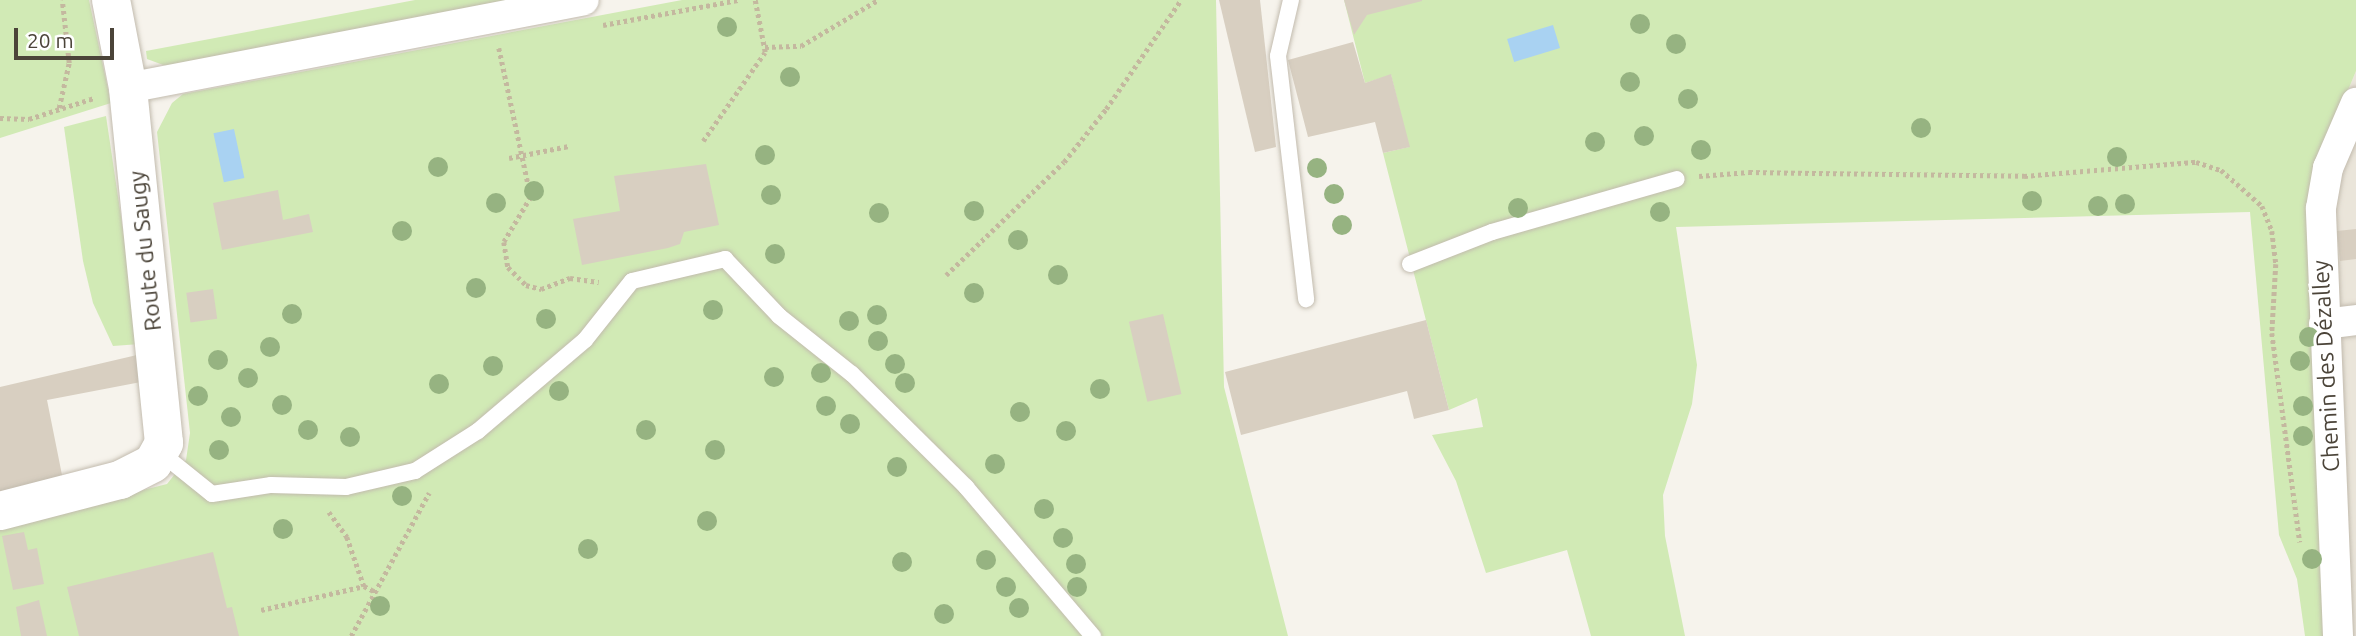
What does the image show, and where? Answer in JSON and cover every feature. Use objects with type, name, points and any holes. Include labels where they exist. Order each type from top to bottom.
[{"type":"street","name":"Route du Saugy","points":[[111,0],[128,88],[164,425],[161,453]]},
{"type":"street","points":[[128,88],[588,13]]},
{"type":"street","name":"Chemin des Dézalley","points":[[2338,636],[2324,324],[2323,187],[2356,103]]},
{"type":"street","points":[[2324,324],[2356,320]]},
{"type":"street","points":[[0,510],[120,480],[142,471],[161,453]]},
{"type":"lane","points":[[1291,0],[1278,56],[1306,299]]},
{"type":"lane","points":[[1410,264],[1492,232],[1677,179]]},
{"type":"lane","points":[[161,453],[212,494],[271,485],[303,489],[397,476],[457,447],[585,340],[632,281],[725,259],[779,316],[852,374],[966,487],[1093,636]]},
{"type":"path","points":[[59,109],[69,63],[62,0]]},
{"type":"path","points":[[588,13],[738,0]]},
{"type":"path","points":[[703,141],[765,52],[755,0]]},
{"type":"path","points":[[765,47],[801,46],[878,0]]},
{"type":"path","points":[[946,275],[1064,162],[1107,109],[1181,0]]},
{"type":"path","points":[[512,42],[498,44],[531,197],[504,242],[511,272],[526,285],[541,289],[570,278],[586,282],[632,281]]},
{"type":"path","points":[[0,118],[30,119],[128,88]]},
{"type":"path","points":[[509,158],[569,146]]},
{"type":"path","points":[[1677,179],[1749,172],[2024,176],[2196,162],[2221,170],[2262,206],[2272,231],[2272,333],[2301,547]]},
{"type":"path","points":[[351,636],[457,447]]},
{"type":"path","points":[[303,489],[323,506],[347,537],[363,586]]},
{"type":"path","points":[[261,610],[363,586],[374,591]]},
{"type":"shaded area","points":[[2356,71],[2356,636],[2326,636],[2322,153]]},
{"type":"green space","points":[[0,0],[89,0],[111,103],[0,138]]},
{"type":"green space","points":[[415,0],[525,0],[166,66],[147,59],[146,51]]},
{"type":"green space","points":[[682,0],[1216,0],[1224,387],[1288,636],[0,636],[0,526],[167,484],[186,460],[190,433],[157,132],[172,103],[183,94]]},
{"type":"green space","points":[[1344,0],[2356,0],[2356,71],[2322,153],[2326,636],[2305,636],[2297,579],[2279,535],[2250,212],[1676,227],[1697,365],[1692,404],[1663,495],[1665,536],[1685,636],[1591,636],[1567,550],[1486,573],[1456,481],[1432,435],[1483,427],[1477,398],[1449,410],[1383,153],[1409,147],[1391,75],[1365,83]]},
{"type":"green space","points":[[106,116],[140,344],[113,346],[93,303],[83,261],[64,127]]},
{"type":"water","points":[[1553,25],[1560,48],[1514,62],[1507,39]]},
{"type":"water","points":[[234,129],[244,178],[224,182],[213,133]]},
{"type":"building","points":[[1219,0],[1260,0],[1276,147],[1255,152]]},
{"type":"building","points":[[1344,0],[1422,1],[1367,15],[1354,35]]},
{"type":"building","points":[[1353,42],[1365,83],[1391,74],[1410,147],[1383,153],[1375,122],[1308,137],[1288,60]]},
{"type":"building","points":[[706,164],[719,225],[684,232],[680,244],[668,248],[582,265],[573,219],[620,211],[614,176]]},
{"type":"building","points":[[278,190],[283,220],[309,214],[313,232],[222,250],[213,203]]},
{"type":"building","points":[[2356,229],[2356,259],[2340,261],[2337,231]]},
{"type":"building","points":[[213,289],[217,319],[190,322],[186,293]]},
{"type":"building","points":[[1163,314],[1181,394],[1147,402],[1129,322]]},
{"type":"building","points":[[1426,320],[1449,410],[1414,419],[1407,391],[1241,435],[1225,372]]},
{"type":"building","points":[[137,355],[141,382],[47,400],[63,480],[0,495],[0,387]]},
{"type":"building","points":[[24,532],[28,550],[37,548],[44,584],[13,590],[2,536]]},
{"type":"building","points":[[213,552],[227,608],[232,607],[239,636],[79,636],[67,587]]},
{"type":"building","points":[[39,600],[47,636],[21,636],[16,607]]}]
